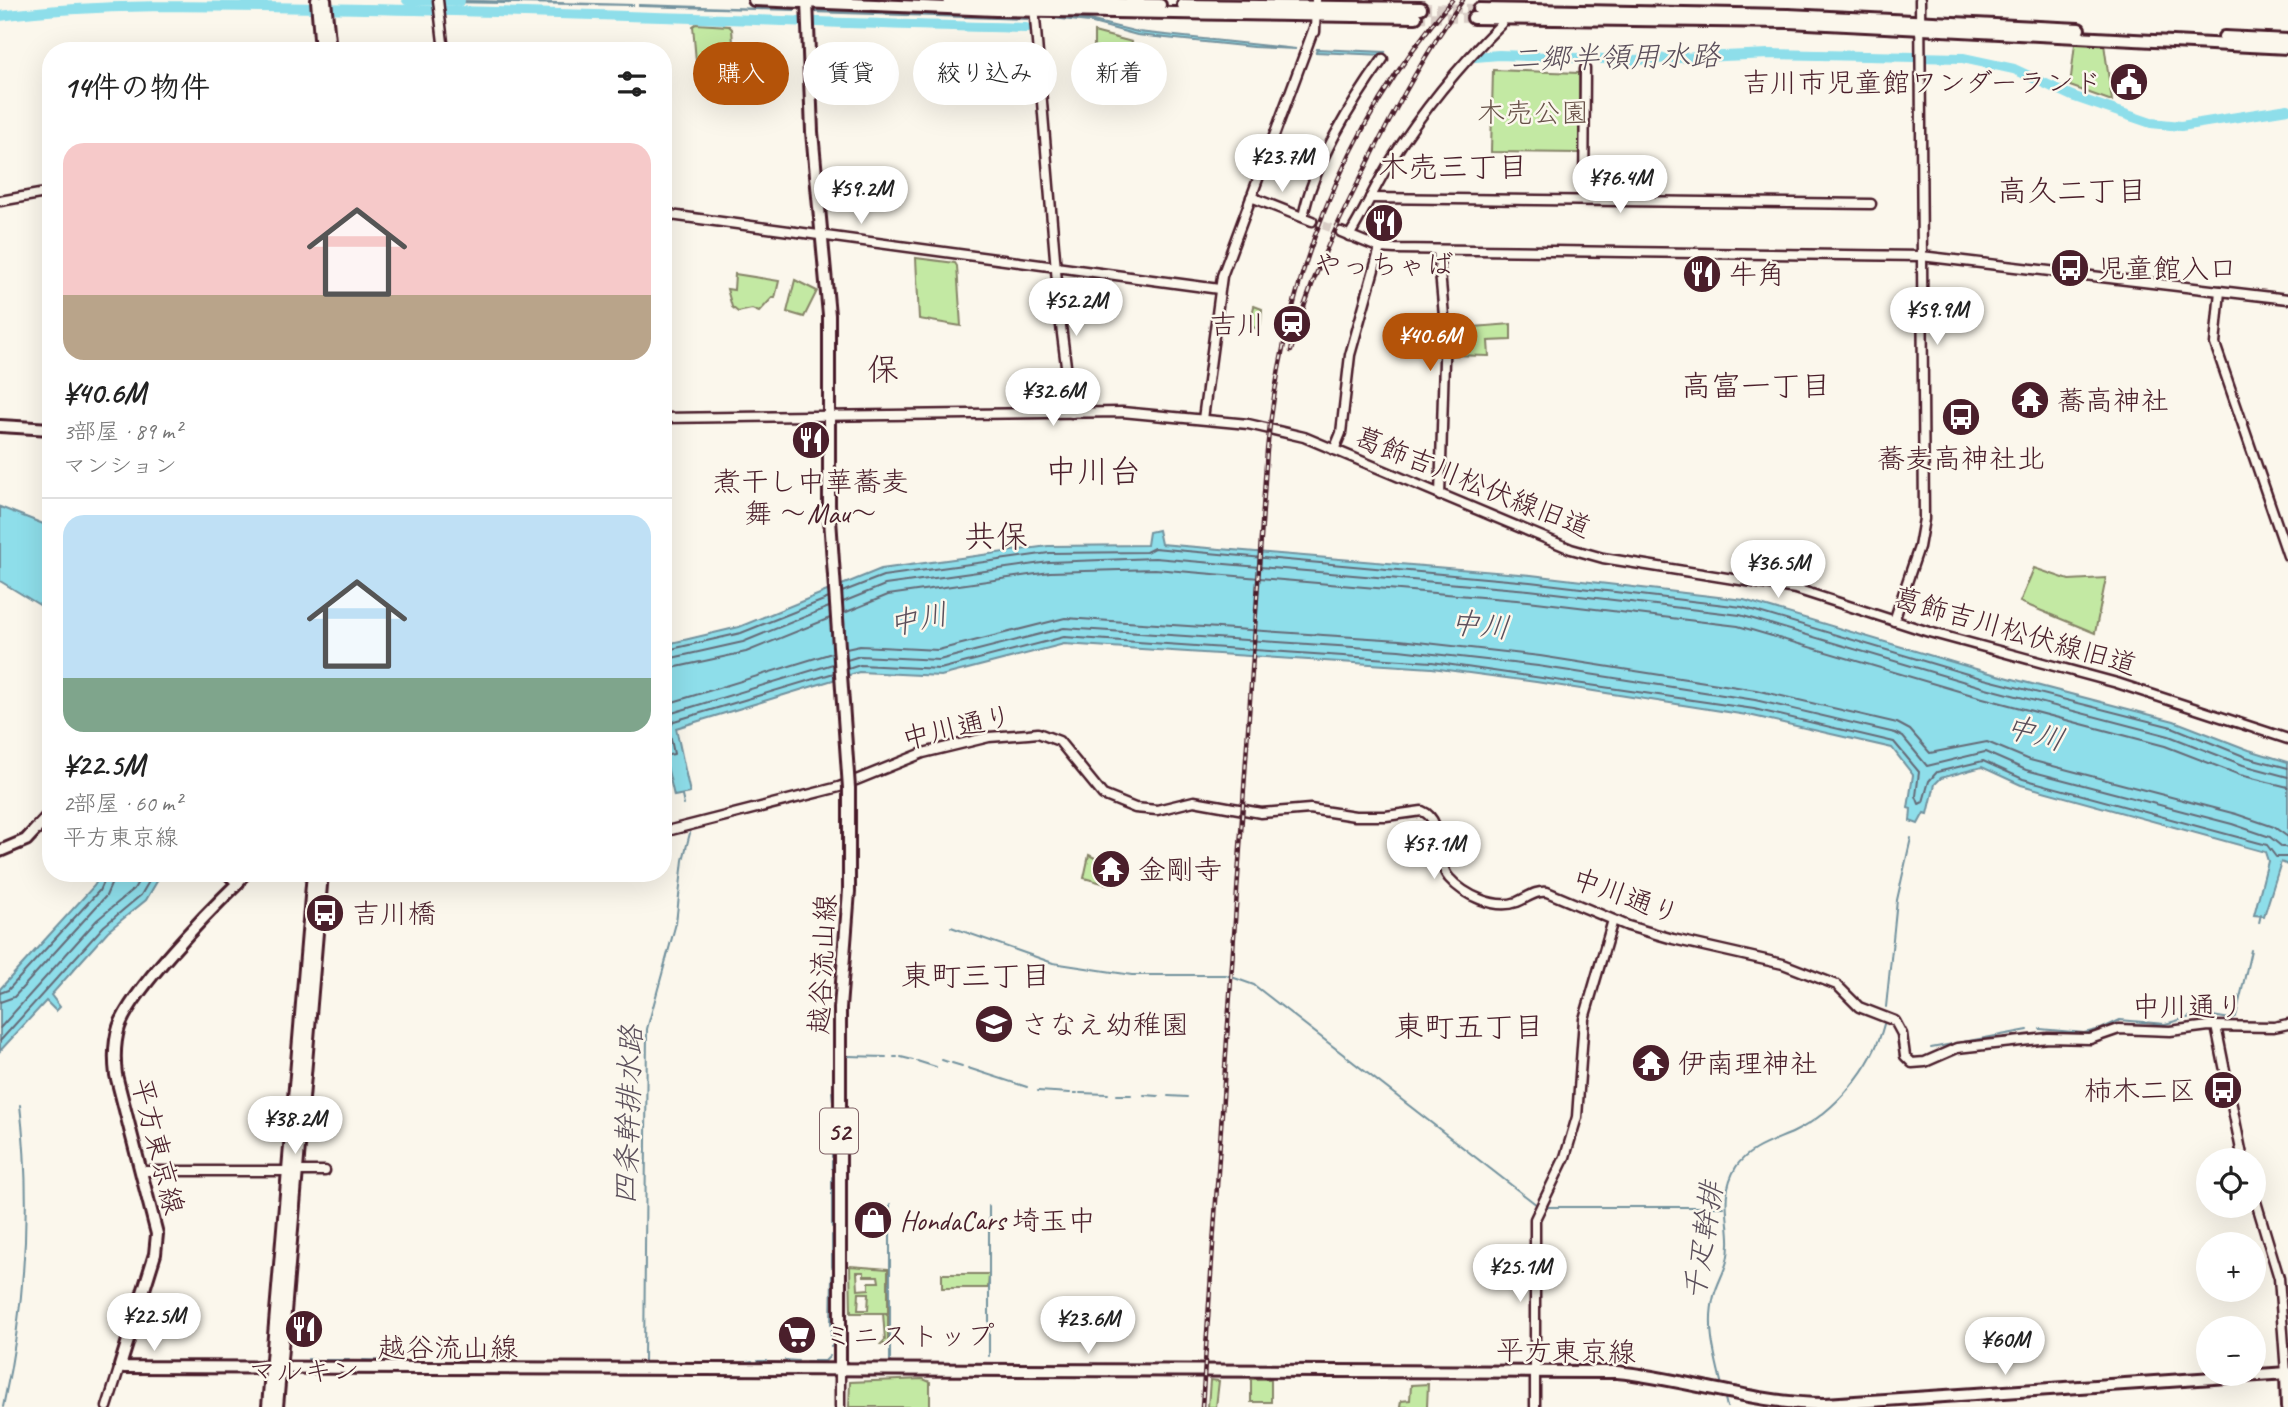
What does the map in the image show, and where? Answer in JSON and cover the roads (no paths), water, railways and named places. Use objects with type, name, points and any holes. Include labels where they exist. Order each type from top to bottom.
[{"type":"main road","points":[[317,0],[320,42]]},
{"type":"main road","points":[[754,0],[1034,10],[1316,7],[1418,12]]},
{"type":"main road","points":[[949,0],[1034,10]]},
{"type":"main road","name":"越谷流山線","points":[[276,1369],[840,1371],[840,1008],[849,891],[849,788],[829,505],[829,315],[812,138],[807,3]]},
{"type":"main road","points":[[326,6],[329,42]]},
{"type":"main road","points":[[1476,13],[1919,25],[2288,40]]},
{"type":"main road","points":[[1919,25],[2288,48]]},
{"type":"main road","points":[[0,426],[42,428]]},
{"type":"main road","points":[[0,851],[23,843],[42,823]]},
{"type":"main road","points":[[293,1170],[312,882]]},
{"type":"main road","points":[[277,1407],[276,1369],[321,882]]},
{"type":"main road","name":"平方東京線","points":[[120,1366],[156,1247],[155,1223],[114,1062],[120,1024],[133,1002],[163,966],[238,883]]},
{"type":"main road","points":[[120,1366],[140,1369],[276,1369]]},
{"type":"main road","points":[[268,1407],[276,1369]]},
{"type":"main road","name":"平方東京線","points":[[840,1371],[1617,1372],[1662,1377],[1770,1400],[1825,1404],[2287,1373]]},
{"type":"main road","points":[[2287,1373],[2287,1407]]},
{"type":"street","points":[[439,0],[443,42]]},
{"type":"street","points":[[1894,621],[1919,547],[1924,519],[1920,0]]},
{"type":"street","points":[[1203,419],[1219,289],[1298,69],[1307,57],[1316,7]]},
{"type":"street","points":[[1034,10],[1055,267],[1072,413]]},
{"type":"street","points":[[1501,24],[1466,58],[1430,104],[1345,234],[1380,248],[1921,256],[2288,299]]},
{"type":"street","points":[[1303,217],[1310,189],[1341,127],[1383,59]]},
{"type":"street","points":[[1584,69],[1584,200]]},
{"type":"street","points":[[0,201],[42,194]]},
{"type":"street","points":[[1251,197],[1312,221]]},
{"type":"street","points":[[1370,198],[1871,204]]},
{"type":"street","points":[[672,215],[1219,289]]},
{"type":"street","points":[[1334,450],[1341,433],[1350,355],[1380,248]]},
{"type":"street","points":[[1438,250],[1445,327],[1440,496]]},
{"type":"street","points":[[2220,291],[2216,344],[2288,556]]},
{"type":"street","name":"葛飾吉川松伏線旧道","points":[[672,418],[1132,412],[1203,419],[1290,433],[1571,550],[1603,558],[1775,584],[1894,621],[2117,683],[2288,739]]},
{"type":"street","name":"中川通り","points":[[672,830],[839,787],[923,753],[989,737],[1038,733],[1067,747],[1103,795],[1135,808],[1157,810],[1194,801],[1261,813],[1310,809],[1355,816],[1386,816],[1422,811],[1433,822],[1442,867],[1450,878],[1481,899],[1506,905],[1537,892],[1547,892],[1613,920],[1673,939],[1783,964],[1838,985],[1859,1007],[1895,1021],[1902,1034],[1905,1056],[1912,1063],[1926,1062],[1957,1048],[1974,1045],[2048,1038],[2090,1039],[2124,1029],[2170,1031],[2216,1026],[2258,1028],[2288,1024]]},
{"type":"street","points":[[1535,1407],[1535,1219],[1565,1157],[1577,1117],[1584,1019],[1613,920]]},
{"type":"street","points":[[2216,1026],[2241,1148]]},
{"type":"street","points":[[142,1171],[324,1171]]},
{"type":"street","points":[[2261,1218],[2279,1278],[2287,1373]]},
{"type":"street","points":[[107,1407],[120,1366]]},
{"type":"street","points":[[840,1371],[840,1407]]},
{"type":"water","points":[[447,0],[634,5],[446,2]]},
{"type":"water","points":[[639,5],[796,10],[639,6]]},
{"type":"water","points":[[813,12],[1027,17],[1028,19]]},
{"type":"water","points":[[1043,17],[1089,20],[1138,32],[1296,49],[1137,35],[1089,22]]},
{"type":"water","points":[[1317,49],[1385,52],[1384,55],[1316,52]]},
{"type":"water","points":[[0,507],[42,523],[42,607],[0,581]]},
{"type":"water","name":"中川","points":[[1158,530],[1161,544],[1531,575],[1744,600],[1986,672],[2174,721],[2288,762],[2288,865],[2281,862],[2264,916],[2254,915],[2268,861],[2265,852],[2021,785],[1982,767],[1941,778],[1935,784],[1928,814],[1924,813],[1918,824],[1910,821],[1911,809],[1908,808],[1913,775],[1892,748],[1753,716],[1432,668],[1064,644],[941,676],[859,672],[676,728],[690,793],[674,796],[672,643],[739,627],[881,569],[1048,546],[1147,545],[1149,532]]},
{"type":"water","points":[[96,882],[157,882],[146,900],[108,931],[51,995],[60,1007],[56,1011],[46,1001],[0,1051],[0,989]]},
{"type":"waterway","name":"二郷半領用水路","points":[[407,0],[460,1]]},
{"type":"waterway","points":[[0,16],[91,8],[228,6],[1026,28]]},
{"type":"waterway","name":"二郷半領用水路","points":[[1475,57],[1499,55],[1633,60],[1769,54],[1963,58],[2014,69],[2072,96],[2151,123],[2181,126],[2288,109]]},
{"type":"waterway","name":"四条幹排水路","points":[[682,796],[684,805]]},
{"type":"waterway","name":"四条幹排水路","points":[[644,1362],[647,1029],[676,923],[683,860],[690,833]]},
{"type":"waterway","name":"千疋幹排","points":[[1886,1007],[1897,900],[1911,838]]},
{"type":"waterway","points":[[2259,923],[2261,914]]},
{"type":"waterway","points":[[951,927],[1053,963],[1132,975],[1226,975],[1254,985],[1537,1205]]},
{"type":"waterway","points":[[2040,1029],[2084,1033],[2120,1020],[2165,1024],[2201,1014],[2230,1019],[2236,1016],[2251,950]]},
{"type":"waterway","name":"千疋幹排","points":[[1722,1386],[1712,1341],[1711,1318],[1714,1296],[1729,1249],[1726,1203],[1730,1179],[1747,1155],[1809,1123],[1838,1100],[1862,1072],[1879,1040],[1884,1024]]},
{"type":"waterway","points":[[1931,1048],[2028,1030]]},
{"type":"waterway","points":[[833,1056],[833,1069]]},
{"type":"waterway","points":[[848,1056],[886,1057]]},
{"type":"waterway","points":[[901,1057],[913,1060]]},
{"type":"waterway","points":[[942,1060],[948,1062]]},
{"type":"waterway","points":[[917,1061],[936,1067]]},
{"type":"waterway","points":[[952,1063],[962,1066]]},
{"type":"waterway","points":[[968,1068],[1027,1087]]},
{"type":"waterway","points":[[833,1075],[833,1084]]},
{"type":"waterway","points":[[1038,1091],[1070,1093]]},
{"type":"waterway","points":[[832,1092],[833,1102]]},
{"type":"waterway","points":[[1080,1093],[1108,1094]]},
{"type":"waterway","points":[[1117,1095],[1131,1095]]},
{"type":"waterway","points":[[1144,1095],[1158,1096]]},
{"type":"waterway","points":[[1168,1096],[1187,1097]]},
{"type":"waterway","points":[[3,1407],[17,1332],[24,1256],[26,1181],[20,1105]]},
{"type":"waterway","points":[[832,1149],[833,1110]]},
{"type":"waterway","points":[[832,1161],[832,1168]]},
{"type":"waterway","points":[[832,1177],[832,1227]]},
{"type":"waterway","points":[[890,1204],[890,1361]]},
{"type":"waterway","points":[[989,1206],[989,1356]]},
{"type":"waterway","points":[[1546,1207],[1724,1207]]},
{"type":"waterway","points":[[832,1235],[832,1267]]},
{"type":"waterway","points":[[831,1325],[832,1275]]},
{"type":"waterway","points":[[831,1331],[831,1341]]},
{"type":"waterway","points":[[806,1361],[825,1361],[830,1356]]},
{"type":"waterway","points":[[308,1359],[315,1360]]},
{"type":"waterway","points":[[323,1360],[349,1360]]},
{"type":"waterway","points":[[363,1360],[396,1361]]},
{"type":"waterway","points":[[785,1360],[798,1361]]},
{"type":"waterway","points":[[414,1361],[449,1362]]},
{"type":"waterway","points":[[747,1362],[752,1361]]},
{"type":"waterway","points":[[758,1361],[766,1361]]},
{"type":"waterway","points":[[611,1362],[633,1362]]},
{"type":"waterway","points":[[652,1362],[662,1362]]},
{"type":"waterway","points":[[667,1362],[710,1362]]},
{"type":"waterway","points":[[715,1362],[734,1362]]},
{"type":"waterway","points":[[889,1363],[935,1364]]},
{"type":"waterway","name":"千疋幹排","points":[[1724,1394],[1727,1407]]},
{"type":"tunnel","points":[[1421,8],[1479,9]]},
{"type":"tunnel","points":[[1416,17],[1473,18]]},
{"type":"tunnel","points":[[1312,221],[1341,232]]},
{"type":"railway","points":[[1202,1407],[1267,450],[1276,387],[1304,268],[1349,155],[1379,101],[1413,50],[1452,0]]},
{"type":"railway","points":[[1291,351],[1314,280],[1344,211],[1411,81],[1463,0]]},
{"type":"place","name":"吉川市児童館ワンダーランド","points":[[2129,82]]},
{"type":"place","name":"やっちゃば","points":[[1384,223]]},
{"type":"place","name":"児童館入口","points":[[2070,268]]},
{"type":"place","name":"牛角","points":[[1702,274]]},
{"type":"place","name":"吉川","points":[[1292,324]]},
{"type":"place","name":"蕎高神社","points":[[2030,400]]},
{"type":"place","name":"蕎麦高神社北","points":[[1961,417]]},
{"type":"place","name":"煮干し中華蕎麦 舞 〜Mau〜","points":[[811,440]]},
{"type":"place","name":"金剛寺","points":[[1111,869]]},
{"type":"place","name":"吉川橋","points":[[325,913]]},
{"type":"place","name":"さなえ幼稚園","points":[[994,1024]]},
{"type":"place","name":"伊南理神社","points":[[1651,1063]]},
{"type":"place","name":"柿木二区","points":[[2223,1090]]},
{"type":"place","name":"HondaCars 埼玉中","points":[[873,1220]]},
{"type":"place","name":"マルキン","points":[[304,1329]]},
{"type":"place","name":"ミニストップ","points":[[797,1335]]},
{"type":"district","name":"木売三丁目","points":[[1453,167]]},
{"type":"district","name":"高久二丁目","points":[[2072,191]]},
{"type":"district","name":"保","points":[[883,369]]},
{"type":"district","name":"高富一丁目","points":[[1756,386]]},
{"type":"district","name":"中川台","points":[[1093,471]]},
{"type":"district","name":"共保","points":[[996,536]]},
{"type":"district","name":"東町三丁目","points":[[976,976]]},
{"type":"district","name":"東町五丁目","points":[[1469,1027]]},
{"type":"park label","name":"木売公園","points":[[1533,112]]}]
